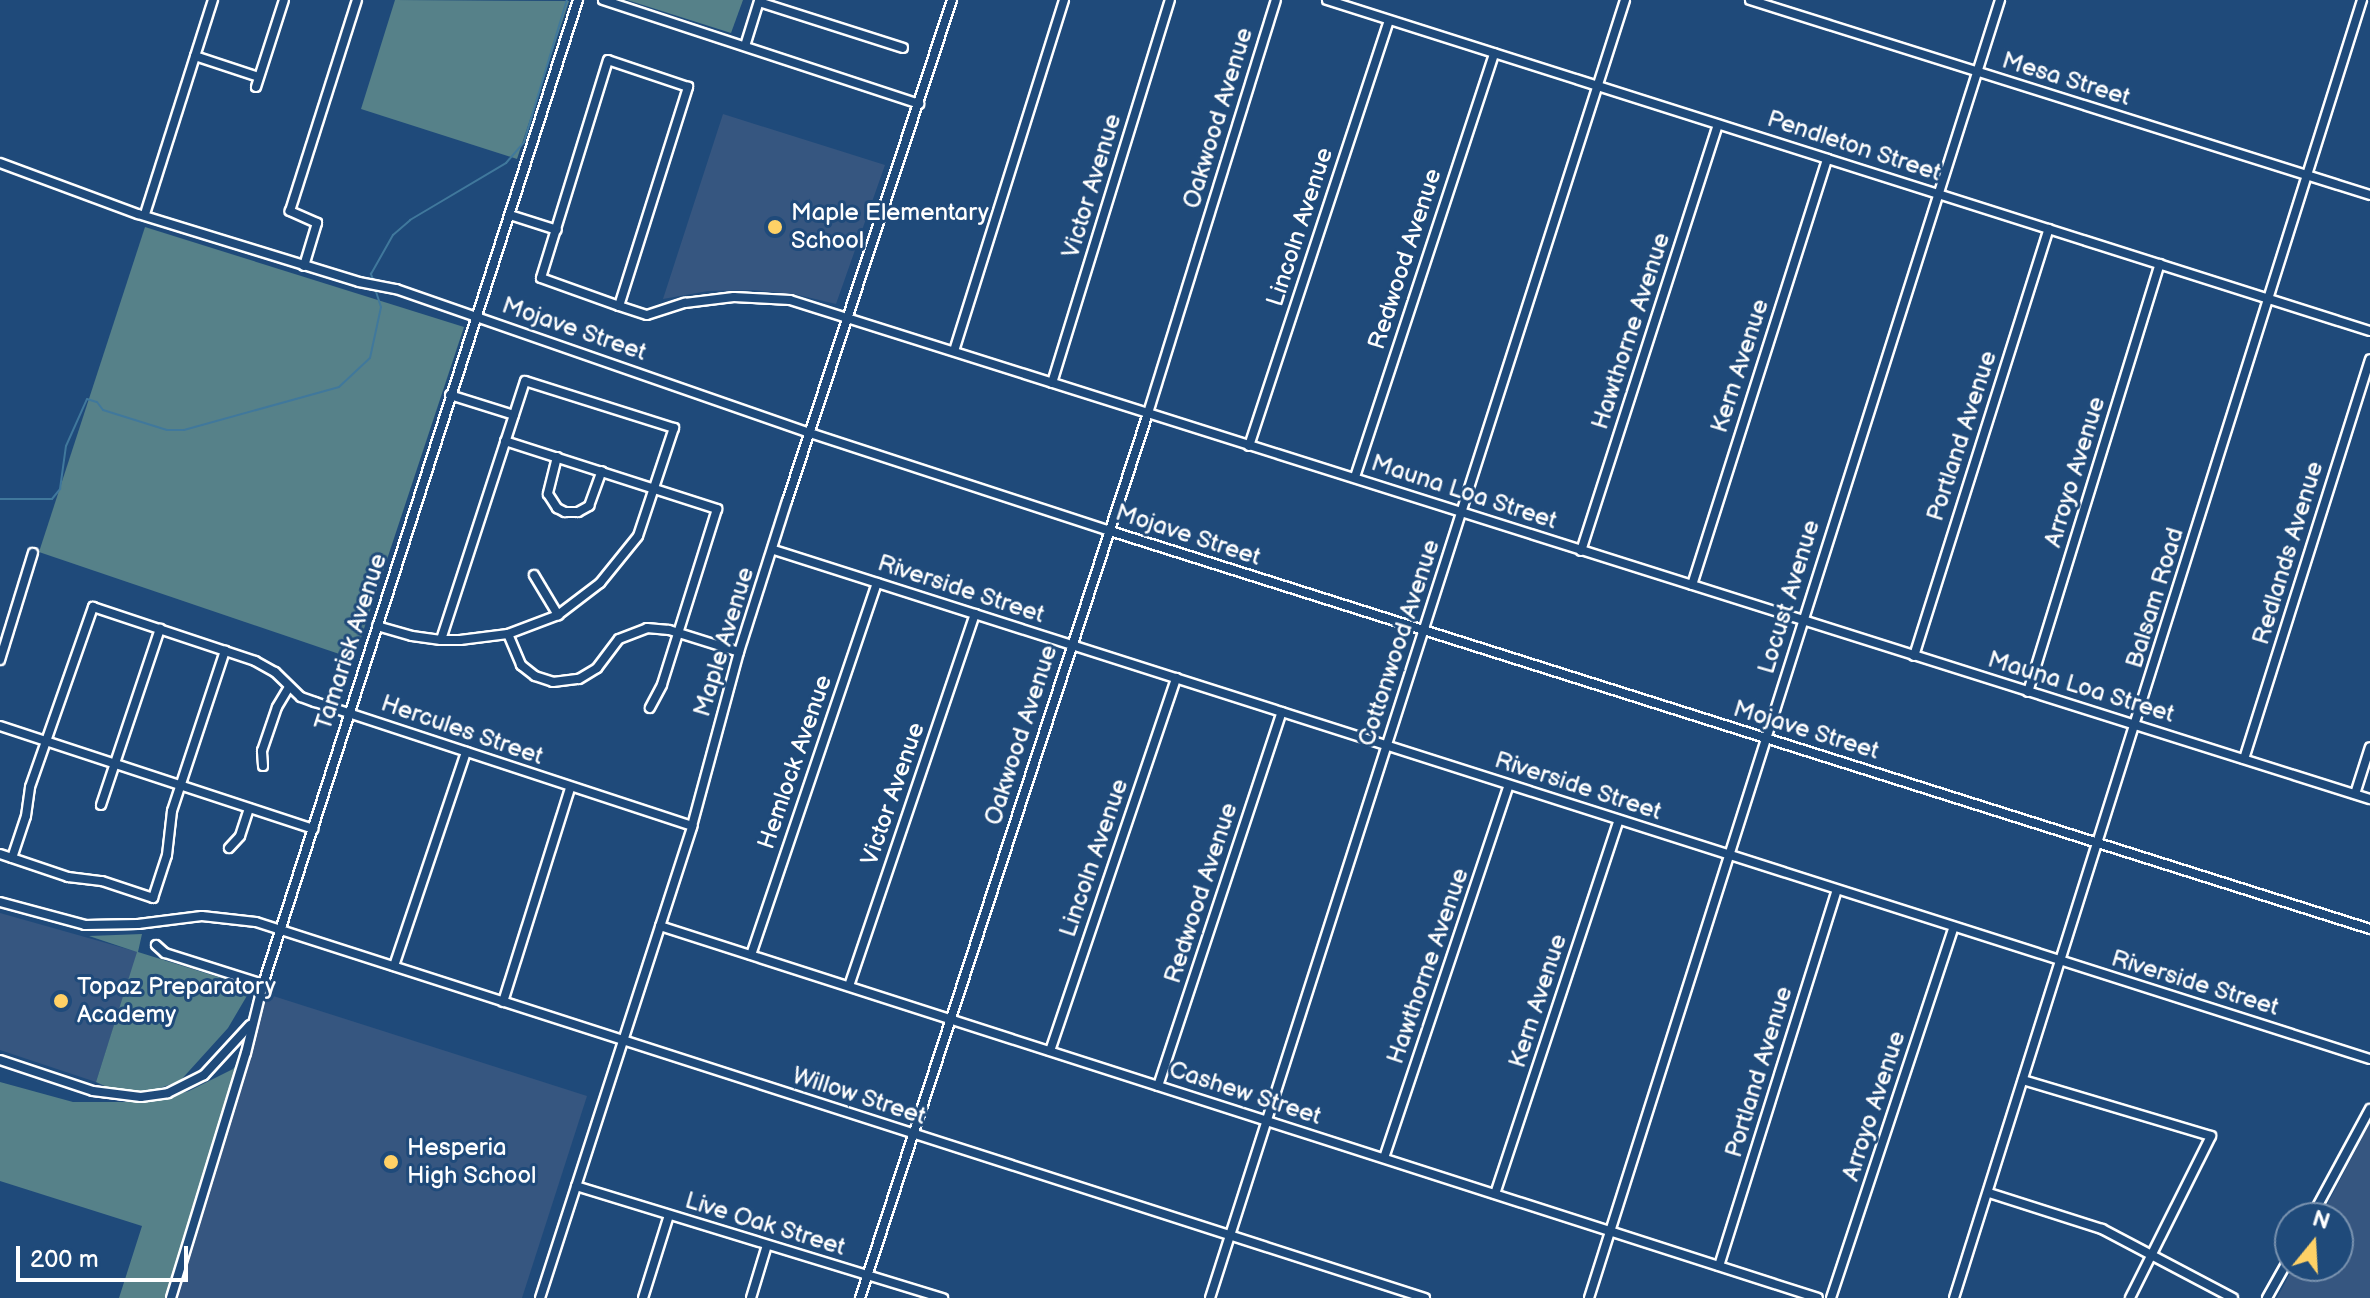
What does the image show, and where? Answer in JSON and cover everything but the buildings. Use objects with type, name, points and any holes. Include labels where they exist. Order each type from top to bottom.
[{"type":"street","points":[[145,214],[213,0]]},
{"type":"street","points":[[256,87],[284,0]]},
{"type":"street","points":[[304,266],[317,223],[290,211],[357,0]]},
{"type":"street","name":"Tamarisk Avenue","points":[[171,1298],[246,1053],[263,984],[578,0]]},
{"type":"street","points":[[603,0],[919,104]]},
{"type":"street","name":"Maple Avenue","points":[[540,1298],[692,826],[739,652],[952,0]]},
{"type":"street","points":[[954,351],[1064,0]]},
{"type":"street","name":"Victor Avenue","points":[[1052,383],[1170,0]]},
{"type":"street","name":"Oakwood Avenue","points":[[860,1298],[1107,530],[1148,413],[1276,0]]},
{"type":"street","name":"Pendleton Street","points":[[1327,0],[2370,331]]},
{"type":"street","name":"Cottonwood Avenue","points":[[1210,1298],[1625,0]]},
{"type":"street","name":"Mesa Street","points":[[1750,0],[2370,195]]},
{"type":"street","name":"Locust Avenue","points":[[1589,1298],[2000,0]]},
{"type":"street","name":"Balsam Road","points":[[1954,1298],[2362,0]]},
{"type":"street","points":[[745,46],[759,1],[903,48]]},
{"type":"street","name":"Lincoln Avenue","points":[[1249,446],[1389,20]]},
{"type":"street","name":"Redwood Avenue","points":[[1355,477],[1494,53]]},
{"type":"street","points":[[195,56],[259,77]]},
{"type":"street","points":[[510,215],[557,230],[608,60],[688,87],[619,306]]},
{"type":"street","name":"Hawthorne Avenue","points":[[1581,551],[1718,124]]},
{"type":"street","name":"Kern Avenue","points":[[1692,585],[1827,159]]},
{"type":"street","name":"Mojave Street","points":[[0,163],[304,266],[396,289],[475,315],[810,433],[1107,530],[2370,929]]},
{"type":"street","name":"Portland Avenue","points":[[1914,656],[2049,229]]},
{"type":"street","name":"Mauna Loa Street","points":[[557,230],[541,278],[647,315],[685,303],[768,297],[849,318],[2370,799]]},
{"type":"street","name":"Arroyo Avenue","points":[[2028,692],[2160,264]]},
{"type":"street","name":"Redlands Avenue","points":[[2244,759],[2370,359]]},
{"type":"street","points":[[377,626],[441,640],[508,634],[558,615],[600,583],[638,536],[674,428],[525,381],[441,640]]},
{"type":"street","points":[[450,395],[514,415]]},
{"type":"street","points":[[505,441],[717,509],[662,685],[650,708]]},
{"type":"street","points":[[557,457],[548,494],[557,508],[565,512],[578,512],[589,506],[602,471]]},
{"type":"street","name":"Riverside Street","points":[[774,550],[2370,1059]]},
{"type":"street","points":[[0,660],[33,553]]},
{"type":"street","points":[[534,575],[558,615]]},
{"type":"street","name":"Hemlock Avenue","points":[[751,955],[877,583]]},
{"type":"street","name":"Hercules Street","points":[[45,741],[93,607],[267,666],[301,697],[692,826]]},
{"type":"street","name":"Victor Avenue","points":[[849,986],[975,614]]},
{"type":"street","points":[[508,634],[521,665],[544,680],[566,682],[597,668],[619,639],[647,628],[678,632],[739,652]]},
{"type":"street","points":[[101,805],[160,629]]},
{"type":"street","points":[[0,854],[68,877],[102,881],[153,898],[167,855],[172,811],[225,651]]},
{"type":"street","name":"Lincoln Avenue","points":[[1050,1051],[1176,678]]},
{"type":"street","points":[[263,766],[262,751],[277,707],[289,687]]},
{"type":"street","name":"Redwood Avenue","points":[[1158,1086],[1282,712]]},
{"type":"street","points":[[0,726],[313,829]]},
{"type":"street","points":[[12,858],[45,741]]},
{"type":"street","points":[[2355,794],[2370,747]]},
{"type":"street","points":[[394,966],[466,752]]},
{"type":"street","name":"Hawthorne Avenue","points":[[1384,1158],[1509,785]]},
{"type":"street","points":[[503,1002],[570,788]]},
{"type":"street","points":[[229,848],[240,836],[249,808]]},
{"type":"street","name":"Kern Avenue","points":[[1495,1194],[1619,820]]},
{"type":"street","name":"Portland Avenue","points":[[1719,1266],[1837,890]]},
{"type":"street","points":[[0,902],[85,925],[138,924],[202,916],[238,918],[282,929]]},
{"type":"street","name":"Cashew Street","points":[[660,926],[1818,1298]]},
{"type":"street","name":"Arroyo Avenue","points":[[1831,1298],[1954,927]]},
{"type":"street","name":"Willow Street","points":[[282,929],[1425,1298]]},
{"type":"street","points":[[156,945],[165,953],[263,984]]},
{"type":"street","points":[[0,1060],[93,1091],[141,1097],[168,1093],[204,1075],[251,1024]]},
{"type":"street","points":[[2023,1080],[2211,1136],[2130,1298]]},
{"type":"street","points":[[2320,1202],[2370,1109]]},
{"type":"street","name":"Live Oak Street","points":[[576,1186],[943,1298]]},
{"type":"street","points":[[1989,1193],[2102,1229],[2233,1298]]},
{"type":"street","points":[[643,1298],[669,1215]]},
{"type":"street","points":[[751,1298],[767,1245]]},
{"type":"shaded area","name":"Maple Elementary School","points":[[723,114],[885,165],[836,304],[794,294],[752,290],[708,291],[663,299]]},
{"type":"shaded area","name":"Topaz Preparatory Academy","points":[[0,913],[138,952],[96,1082],[0,1050]]},
{"type":"shaded area","name":"Hesperia High School","points":[[267,994],[587,1096],[522,1298],[174,1298]]},
{"type":"shaded area","points":[[2370,1123],[2370,1298],[2277,1298],[2286,1282],[2354,1282],[2354,1202],[2328,1202]]},
{"type":"green space","points":[[395,0],[569,1],[517,159],[361,109]]},
{"type":"green space","points":[[627,0],[743,0],[731,33]]},
{"type":"green space","points":[[145,227],[464,327],[354,659],[39,552]]},
{"type":"green space","points":[[142,934],[138,952],[247,986],[248,994],[228,1028],[180,1081],[149,1092],[113,1090],[96,1082],[137,952],[89,936]]},
{"type":"green space","points":[[244,1055],[167,1298],[119,1298],[142,1226],[0,1181],[0,1082],[73,1102],[152,1102],[189,1091],[233,1069]]},
{"type":"waterway","points":[[374,282],[371,274],[393,235],[410,220],[506,163],[524,142],[567,0]]},
{"type":"waterway","points":[[0,499],[52,499],[60,489],[66,446],[87,399],[97,402],[103,410],[167,430],[184,430],[339,387],[370,358],[381,307],[375,288]]},
{"type":"place","name":"Maple Elementary School","points":[[775,227]]},
{"type":"place","name":"Topaz Preparatory Academy","points":[[61,1001]]},
{"type":"place","name":"Hesperia High School","points":[[391,1162]]}]
